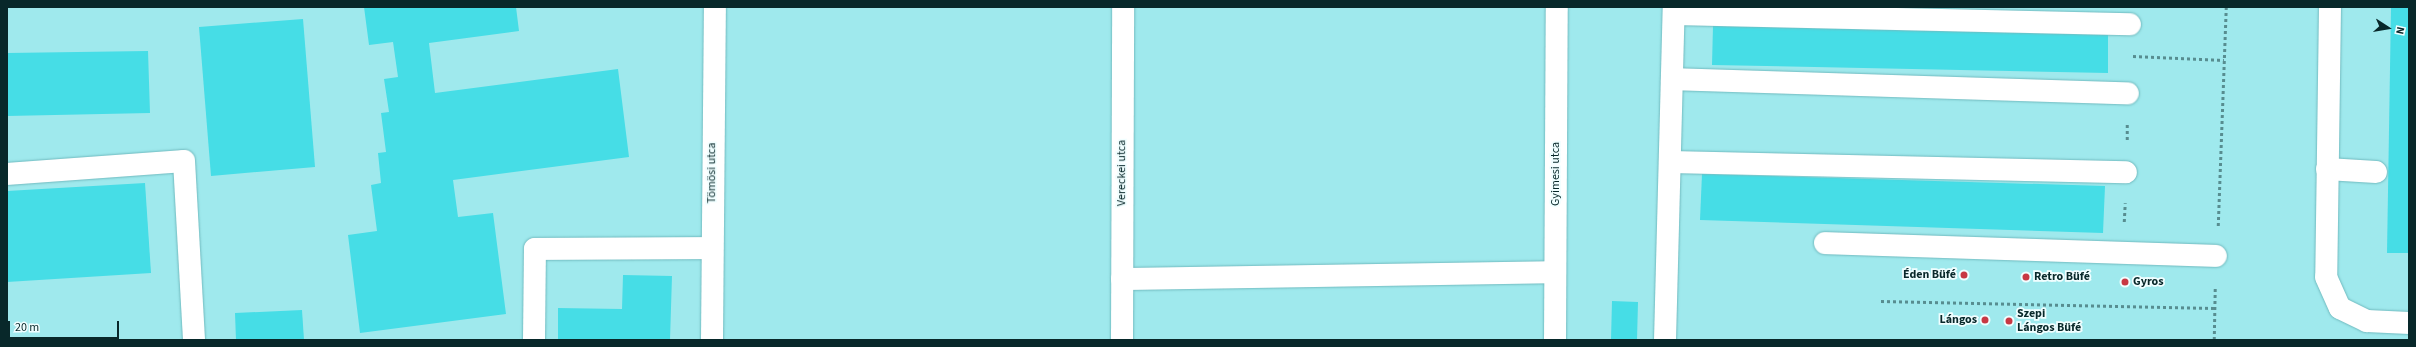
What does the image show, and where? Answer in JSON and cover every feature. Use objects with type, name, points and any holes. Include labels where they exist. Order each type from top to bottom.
[{"type":"street","name":"Tömösi utca","points":[[712,340],[715,7]]},
{"type":"street","name":"Vereckei utca","points":[[1122,340],[1123,7]]},
{"type":"street","name":"Gyimesi utca","points":[[1555,340],[1557,7]]},
{"type":"street","points":[[2330,7],[2326,277],[2340,308],[2367,322],[2409,323]]},
{"type":"street","points":[[1665,340],[1674,10],[2130,24]]},
{"type":"street","points":[[1672,79],[2128,93]]},
{"type":"street","points":[[7,174],[184,161],[194,340]]},
{"type":"street","points":[[1670,162],[2126,172]]},
{"type":"street","points":[[2327,169],[2376,172]]},
{"type":"street","points":[[1825,243],[2216,256]]},
{"type":"street","points":[[534,340],[535,249],[712,248]]},
{"type":"street","points":[[1122,280],[1555,272]]},
{"type":"path","points":[[2214,340],[2226,7]]},
{"type":"path","points":[[2123,252],[2130,24]]},
{"type":"path","points":[[2129,56],[2224,60]]},
{"type":"path","points":[[1881,301],[2214,308]]},
{"type":"building","points":[[364,7],[516,7],[519,31],[429,43],[435,93],[618,69],[629,157],[453,180],[458,217],[493,213],[506,314],[360,333],[348,235],[377,231],[371,185],[381,183],[378,153],[386,152],[381,113],[389,112],[384,79],[398,77],[393,42],[369,45]]},
{"type":"building","points":[[2391,7],[2409,7],[2409,253],[2387,253]]},
{"type":"building","points":[[303,19],[315,167],[211,176],[199,27]]},
{"type":"building","points":[[1713,26],[2108,35],[2108,73],[1712,65]]},
{"type":"building","points":[[148,51],[150,113],[7,116],[7,53]]},
{"type":"building","points":[[1702,174],[2105,186],[2103,233],[1700,220]]},
{"type":"building","points":[[145,183],[151,273],[7,282],[7,191]]},
{"type":"building","points":[[623,275],[672,276],[670,340],[558,340],[558,308],[622,309]]},
{"type":"building","points":[[1612,301],[1638,302],[1637,340],[1611,340]]},
{"type":"building","points":[[302,310],[304,340],[236,340],[235,313]]},
{"type":"place","name":"Éden Büfé","points":[[1964,275]]},
{"type":"place","name":"Retro Büfé","points":[[2026,277]]},
{"type":"place","name":"Gyros","points":[[2125,282]]},
{"type":"place","name":"Lángos","points":[[1985,320]]},
{"type":"place","name":"Szepi Lángos Büfé","points":[[2009,321]]}]
